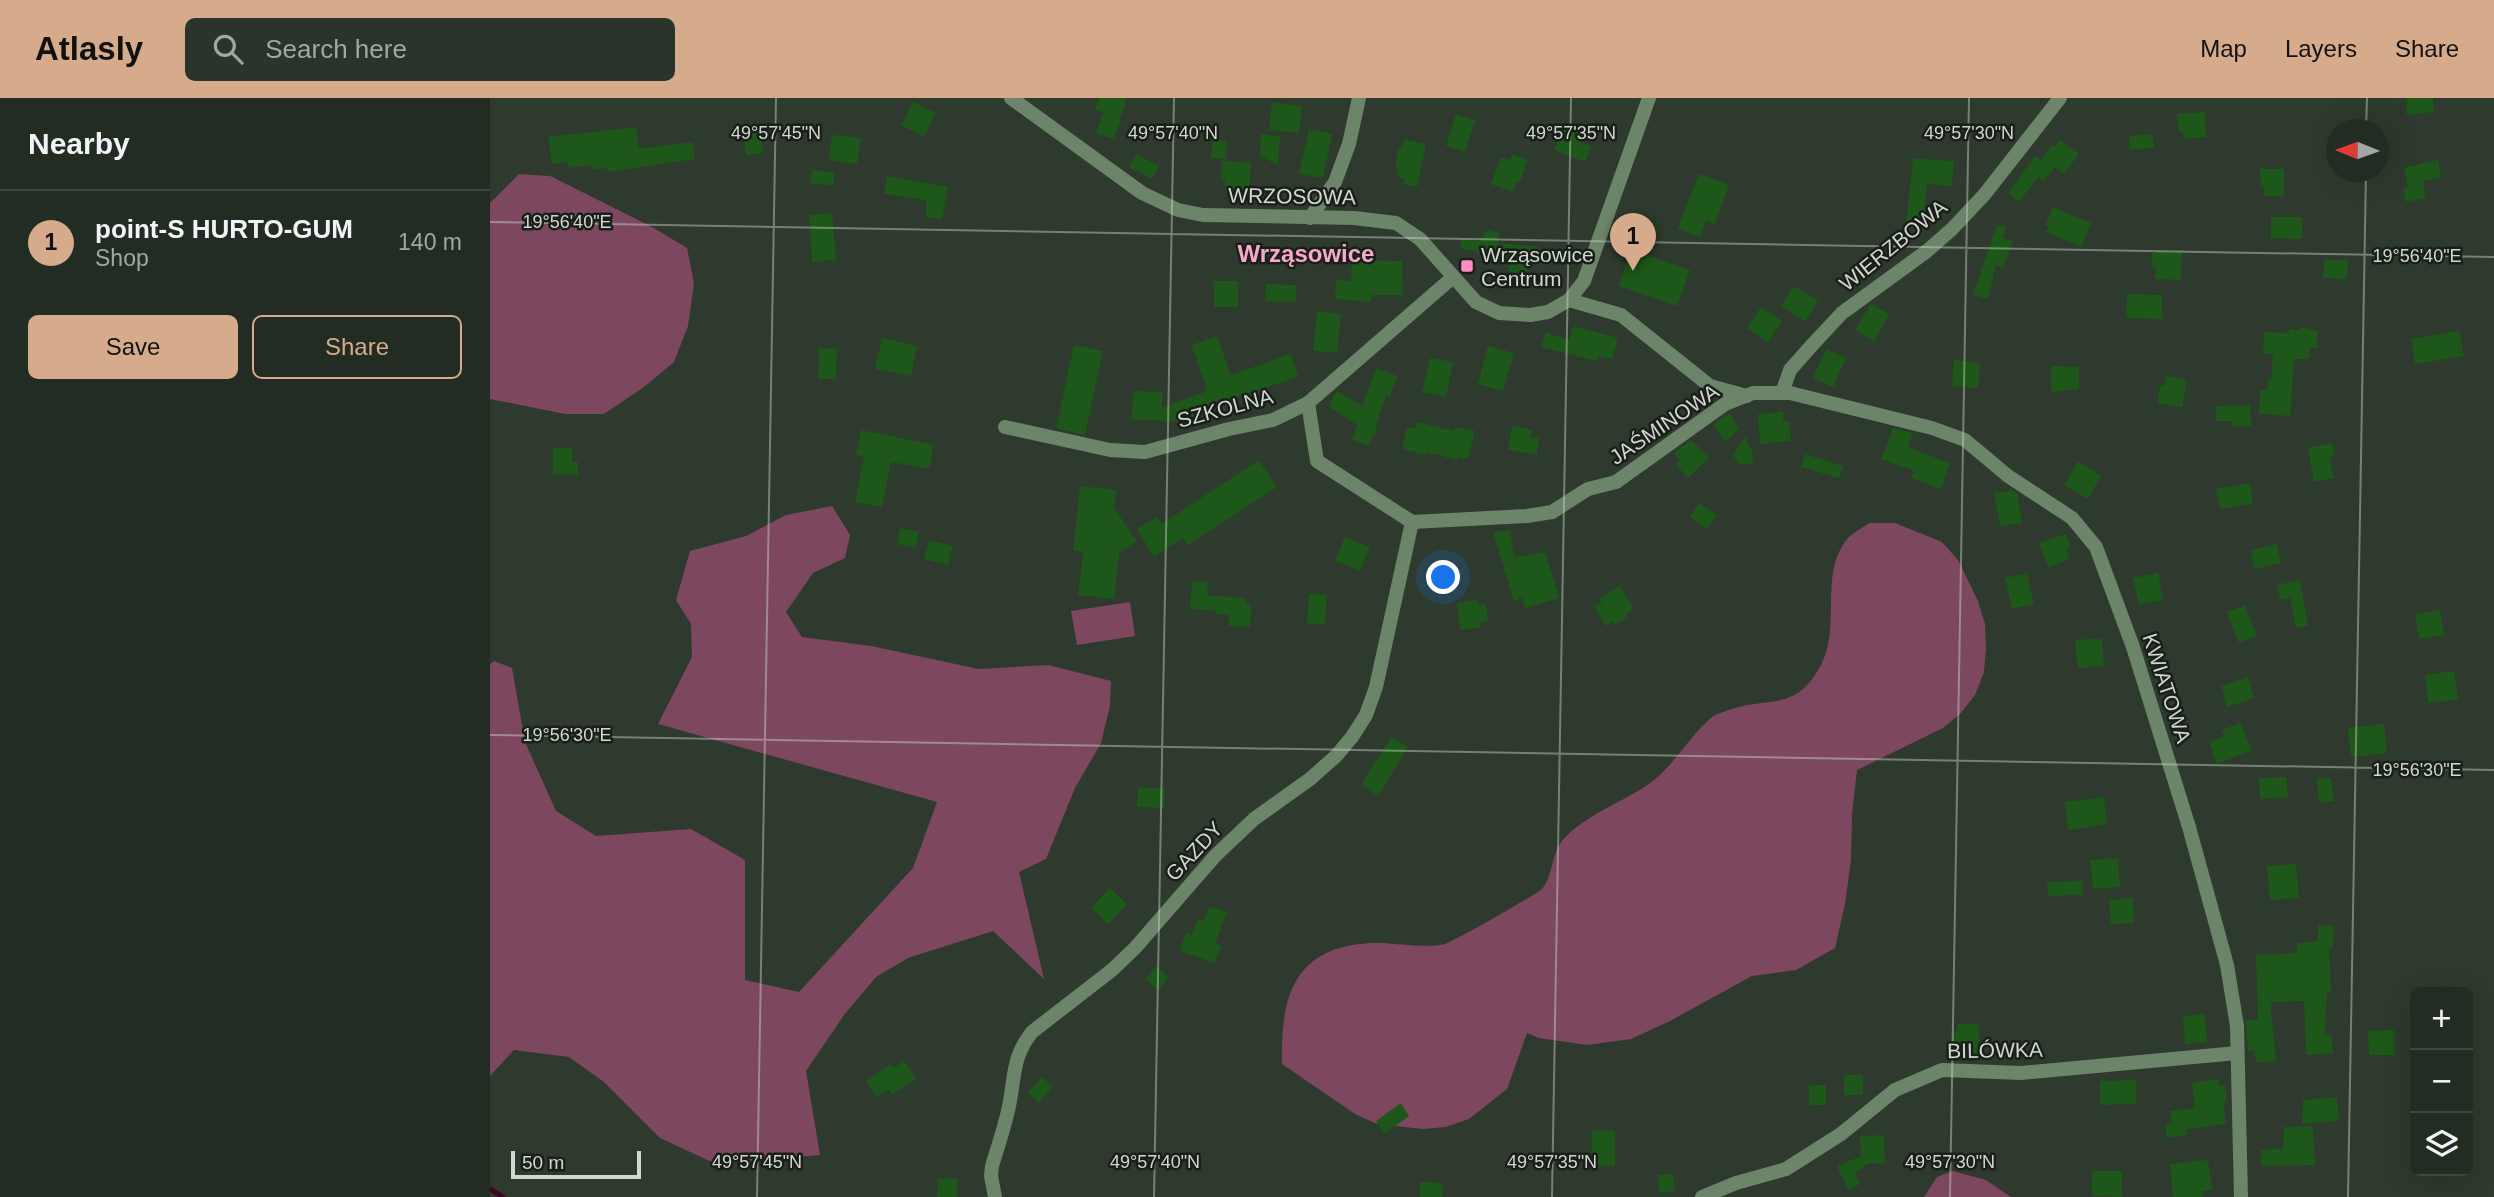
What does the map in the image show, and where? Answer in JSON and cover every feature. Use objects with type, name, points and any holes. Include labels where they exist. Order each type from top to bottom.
[{"type":"street","name":"WRZOSOWA","points":[[1011,98],[1133,187],[1165,205],[1203,215],[1375,219],[1396,223],[1420,239],[1476,302],[1499,313],[1542,314],[1569,300]]},
{"type":"street","points":[[1310,218],[1335,182],[1349,144],[1359,98]]},
{"type":"street","points":[[1649,98],[1590,267],[1584,281],[1569,300],[1621,315],[1710,386],[1747,396]]},
{"type":"street","name":"WIERZBOWA","points":[[1783,393],[1790,370],[1812,344],[1842,313],[1927,251],[1952,229],[1983,195],[2060,98]]},
{"type":"street","name":"SZKOLNA","points":[[1006,427],[1110,450],[1145,452],[1273,420],[1308,403],[1452,278]]},
{"type":"street","name":"JAŚMINOWA","points":[[1412,522],[1527,516],[1552,512],[1588,489],[1616,482],[1725,404],[1753,393],[1783,393]]},
{"type":"street","name":"KWIATOWA","points":[[1783,393],[1932,428],[1965,440],[2008,476],[2072,519],[2096,547],[2133,647],[2189,827],[2227,965],[2237,1026],[2241,1197]]},
{"type":"street","points":[[1308,403],[1317,461],[1412,522]]},
{"type":"street","name":"GAZDY","points":[[995,1197],[992,1166],[1009,1107],[1014,1063],[1032,1032],[1112,970],[1135,948],[1214,856],[1254,819],[1310,779],[1336,756],[1366,715],[1376,687],[1412,522]]},
{"type":"street","name":"BILÓWKA","points":[[1702,1197],[1736,1183],[1786,1169],[1841,1134],[1895,1090],[1942,1070],[2021,1073],[2237,1054]]},
{"type":"street","points":[[2241,1181],[2247,1197]]},
{"type":"shaded area","points":[[519,174],[550,176],[652,227],[687,248],[694,283],[688,326],[674,362],[644,387],[604,414],[565,414],[490,399],[490,203]]},
{"type":"shaded area","points":[[832,506],[850,535],[845,558],[813,573],[786,612],[802,637],[871,646],[979,669],[1048,665],[1111,681],[1110,706],[1101,743],[1075,788],[1046,859],[1019,872],[1044,979],[993,931],[908,958],[876,977],[844,1015],[806,1071],[820,1155],[716,1164],[660,1138],[604,1082],[569,1057],[514,1050],[490,1076],[490,664],[494,661],[512,668],[525,742],[556,811],[596,836],[691,829],[745,860],[745,980],[799,992],[913,868],[937,802],[658,724],[692,657],[691,624],[676,600],[690,551],[746,536],[786,515]]},
{"type":"shaded area","points":[[1870,523],[1895,523],[1942,542],[1958,560],[1978,601],[1985,624],[1986,649],[1984,672],[1975,695],[1961,713],[1943,728],[1857,770],[1851,860],[1835,948],[1796,970],[1752,976],[1631,1039],[1587,1045],[1539,1038],[1527,1033],[1507,1089],[1469,1119],[1446,1127],[1423,1129],[1377,1124],[1355,1114],[1282,1064],[1285,1014],[1291,993],[1300,975],[1313,961],[1331,951],[1354,945],[1445,944],[1478,927],[1542,889],[1562,841],[1584,822],[1659,776],[1712,717],[1741,706],[1790,697],[1801,691],[1821,665],[1827,650],[1832,583],[1839,552],[1848,538]]},
{"type":"shaded area","points":[[1130,602],[1135,636],[1077,645],[1071,611]]},
{"type":"shaded area","points":[[1953,1171],[1986,1180],[2011,1197],[1924,1197],[1937,1177]]},
{"type":"building","points":[[1099,98],[1127,98],[1114,139],[1096,134],[1103,112],[1095,110]]},
{"type":"building","points":[[2406,98],[2433,98],[2434,112],[2407,115]]},
{"type":"building","points":[[913,102],[936,113],[924,137],[901,125]]},
{"type":"building","points":[[1272,102],[1302,106],[1299,133],[1269,130]]},
{"type":"building","points":[[2205,112],[2206,137],[2184,139],[2183,132],[2179,132],[2177,114]]},
{"type":"building","points":[[1456,114],[1475,120],[1465,152],[1446,146]]},
{"type":"building","points":[[1561,122],[1586,131],[1581,142],[1591,146],[1585,162],[1554,150],[1560,136],[1556,134]]},
{"type":"building","points":[[636,127],[639,149],[693,142],[695,159],[608,172],[607,168],[593,170],[593,165],[568,168],[568,162],[552,164],[548,137]]},
{"type":"building","points":[[1309,129],[1332,134],[1323,178],[1299,174]]},
{"type":"building","points":[[761,130],[763,153],[746,155],[743,132]]},
{"type":"building","points":[[1261,134],[1280,136],[1278,165],[1260,156]]},
{"type":"building","points":[[2153,134],[2154,148],[2130,150],[2129,136]]},
{"type":"building","points":[[832,135],[861,138],[857,164],[829,160]]},
{"type":"building","points":[[1404,139],[1426,144],[1417,187],[1403,184],[1404,178],[1397,177],[1398,169],[1395,168],[1399,147],[1402,147]]},
{"type":"building","points":[[1212,140],[1227,141],[1226,159],[1211,158]]},
{"type":"building","points":[[2060,140],[2079,154],[2064,174],[2055,167],[2044,181],[2038,177],[2019,202],[2008,193],[2035,156],[2041,161],[2052,145],[2055,147]]},
{"type":"building","points":[[1136,154],[1159,166],[1152,179],[1129,167]]},
{"type":"building","points":[[1513,154],[1528,160],[1513,192],[1491,184],[1501,157],[1510,160]]},
{"type":"building","points":[[1913,158],[1954,161],[1952,186],[1927,184],[1923,228],[1906,226]]},
{"type":"building","points":[[2438,160],[2441,177],[2423,181],[2426,198],[2406,202],[2403,189],[2408,188],[2404,168]]},
{"type":"building","points":[[1222,161],[1251,163],[1249,194],[1225,193],[1225,180],[1221,180]]},
{"type":"building","points":[[2260,169],[2284,169],[2284,196],[2264,196]]},
{"type":"building","points":[[812,170],[835,173],[833,186],[810,183]]},
{"type":"building","points":[[1699,174],[1729,185],[1715,224],[1706,221],[1700,237],[1677,229]]},
{"type":"building","points":[[887,176],[948,187],[942,219],[926,217],[926,200],[884,194]]},
{"type":"building","points":[[2053,207],[2091,223],[2081,247],[2046,232],[2049,227],[2045,226]]},
{"type":"building","points":[[832,213],[836,260],[812,262],[809,215]]},
{"type":"building","points":[[2271,217],[2302,217],[2302,239],[2271,238]]},
{"type":"building","points":[[1997,225],[2006,227],[2003,238],[2013,241],[2003,268],[1996,265],[1988,299],[1973,295]]},
{"type":"building","points":[[1487,230],[1500,233],[1498,243],[1539,247],[1537,264],[1528,263],[1526,283],[1507,281],[1510,261],[1507,261],[1507,258],[1460,248],[1461,239],[1479,241]]},
{"type":"building","points":[[1631,250],[1690,270],[1677,306],[1619,286]]},
{"type":"building","points":[[2182,252],[2181,280],[2155,279],[2156,268],[2152,268],[2152,253]]},
{"type":"building","points":[[2324,259],[2348,260],[2347,279],[2323,278]]},
{"type":"building","points":[[1352,260],[1402,261],[1403,295],[1372,295],[1371,302],[1335,299],[1336,280],[1351,281]]},
{"type":"building","points":[[1214,281],[1238,281],[1238,307],[1214,307]]},
{"type":"building","points":[[1266,284],[1296,285],[1296,302],[1265,301]]},
{"type":"building","points":[[1794,286],[1818,301],[1805,322],[1781,306]]},
{"type":"building","points":[[2127,294],[2162,295],[2162,319],[2126,318]]},
{"type":"building","points":[[1871,304],[1889,314],[1874,341],[1855,330]]},
{"type":"building","points":[[1761,307],[1782,321],[1768,342],[1747,328]]},
{"type":"building","points":[[1317,311],[1341,314],[1337,353],[1313,351]]},
{"type":"building","points":[[1573,326],[1618,338],[1612,359],[1598,356],[1597,361],[1541,347],[1546,333],[1569,340]]},
{"type":"building","points":[[2302,327],[2318,331],[2317,348],[2310,348],[2309,359],[2294,359],[2290,416],[2259,414],[2260,389],[2267,390],[2268,380],[2271,380],[2273,354],[2263,354],[2264,332],[2289,333],[2289,329],[2299,330]]},
{"type":"building","points":[[2459,331],[2464,356],[2415,364],[2411,339]]},
{"type":"building","points":[[1217,336],[1231,375],[1291,354],[1298,377],[1192,410],[1194,417],[1180,422],[1131,419],[1134,391],[1162,392],[1162,408],[1207,391],[1192,345]]},
{"type":"building","points":[[882,338],[917,346],[911,376],[875,369]]},
{"type":"building","points":[[1074,345],[1103,351],[1085,435],[1056,428]]},
{"type":"building","points":[[1488,346],[1514,353],[1503,391],[1478,384]]},
{"type":"building","points":[[819,348],[837,349],[836,379],[818,379]]},
{"type":"building","points":[[1826,349],[1846,358],[1833,387],[1813,378]]},
{"type":"building","points":[[1430,358],[1453,362],[1446,397],[1422,392]]},
{"type":"building","points":[[1954,360],[1980,363],[1978,388],[1952,386]]},
{"type":"building","points":[[2051,366],[2079,367],[2079,389],[2051,392]]},
{"type":"building","points":[[1376,368],[1397,376],[1390,396],[1386,395],[1375,435],[1369,446],[1352,440],[1357,425],[1328,406],[1337,391],[1363,406]]},
{"type":"building","points":[[2166,376],[2187,380],[2182,407],[2157,403],[2160,385],[2164,386]]},
{"type":"building","points":[[2250,405],[2251,426],[2232,427],[2232,421],[2216,421],[2216,406]]},
{"type":"building","points":[[1783,412],[1783,421],[1789,421],[1791,441],[1760,444],[1758,414]]},
{"type":"building","points":[[1730,413],[1739,429],[1725,442],[1714,424]]},
{"type":"building","points":[[1417,422],[1454,431],[1455,427],[1475,431],[1468,459],[1458,457],[1457,460],[1402,449],[1407,427],[1416,429]]},
{"type":"building","points":[[1512,426],[1532,430],[1531,437],[1539,438],[1537,455],[1508,450]]},
{"type":"building","points":[[1893,428],[1913,433],[1908,447],[1950,463],[1941,489],[1911,478],[1914,471],[1881,459]]},
{"type":"building","points":[[861,430],[934,445],[929,469],[891,462],[882,507],[855,502],[864,456],[856,455]]},
{"type":"building","points":[[1745,437],[1752,450],[1753,464],[1739,464],[1733,455]]},
{"type":"building","points":[[1691,440],[1709,458],[1688,478],[1676,465],[1680,460],[1674,453]]},
{"type":"building","points":[[2332,443],[2335,456],[2329,457],[2334,478],[2314,482],[2308,448]]},
{"type":"building","points":[[553,448],[572,448],[572,462],[578,462],[578,475],[553,474]]},
{"type":"building","points":[[1805,454],[1843,466],[1839,478],[1801,467]]},
{"type":"building","points":[[1259,460],[1277,487],[1188,545],[1183,538],[1154,557],[1137,529],[1156,517],[1161,524]]},
{"type":"building","points":[[2078,461],[2101,476],[2088,499],[2064,485]]},
{"type":"building","points":[[2250,483],[2253,504],[2220,509],[2216,489]]},
{"type":"building","points":[[1080,486],[1116,490],[1114,508],[1137,541],[1119,553],[1114,599],[1078,595],[1083,552],[1073,551]]},
{"type":"building","points":[[2012,490],[2017,493],[2022,523],[2000,526],[1994,493]]},
{"type":"building","points":[[1699,503],[1717,515],[1707,529],[1690,517]]},
{"type":"building","points":[[900,528],[919,532],[916,548],[897,544]]},
{"type":"building","points":[[1510,530],[1514,557],[1545,552],[1559,598],[1525,608],[1522,598],[1514,601],[1493,532]]},
{"type":"building","points":[[2066,534],[2071,548],[2066,549],[2070,559],[2048,568],[2039,543]]},
{"type":"building","points":[[1345,537],[1370,547],[1360,571],[1335,561]]},
{"type":"building","points":[[929,540],[953,546],[948,565],[924,559]]},
{"type":"building","points":[[2277,544],[2281,563],[2255,569],[2251,550]]},
{"type":"building","points":[[2027,573],[2034,604],[2012,609],[2005,578]]},
{"type":"building","points":[[2158,573],[2163,600],[2139,605],[2133,578]]},
{"type":"building","points":[[2300,580],[2308,626],[2296,628],[2290,598],[2280,600],[2277,585]]},
{"type":"building","points":[[1192,581],[1208,582],[1207,595],[1246,598],[1245,604],[1251,604],[1250,627],[1229,626],[1229,615],[1216,614],[1216,611],[1190,609]]},
{"type":"building","points":[[1619,586],[1634,609],[1626,613],[1628,617],[1615,625],[1613,622],[1606,626],[1594,607],[1602,602],[1599,599]]},
{"type":"building","points":[[1309,594],[1327,595],[1325,625],[1307,624]]},
{"type":"building","points":[[1477,600],[1478,605],[1486,604],[1488,621],[1480,622],[1481,627],[1460,630],[1457,603]]},
{"type":"building","points":[[2245,605],[2257,636],[2239,643],[2227,612]]},
{"type":"building","points":[[2440,610],[2444,635],[2419,639],[2415,614]]},
{"type":"building","points":[[2102,638],[2104,666],[2078,668],[2075,640]]},
{"type":"building","points":[[2454,671],[2458,699],[2428,703],[2425,675]]},
{"type":"building","points":[[2248,677],[2254,698],[2227,707],[2221,686]]},
{"type":"building","points":[[2241,723],[2251,751],[2217,764],[2209,742],[2224,736],[2221,730]]},
{"type":"building","points":[[2384,724],[2387,753],[2351,757],[2348,728]]},
{"type":"building","points":[[1391,737],[1408,747],[1378,796],[1361,785]]},
{"type":"building","points":[[2286,777],[2288,797],[2260,799],[2259,778]]},
{"type":"building","points":[[2331,778],[2334,801],[2319,803],[2317,779]]},
{"type":"building","points":[[1138,787],[1165,788],[1164,808],[1137,807]]},
{"type":"building","points":[[2104,797],[2107,824],[2068,830],[2065,802]]},
{"type":"building","points":[[2118,858],[2120,887],[2093,889],[2090,860]]},
{"type":"building","points":[[2296,864],[2299,898],[2270,900],[2267,866]]},
{"type":"building","points":[[2082,881],[2083,895],[2048,896],[2047,882]]},
{"type":"building","points":[[1110,888],[1127,904],[1108,924],[1091,908]]},
{"type":"building","points":[[2133,898],[2134,923],[2111,924],[2109,900]]},
{"type":"building","points":[[1209,906],[1227,912],[1215,944],[1221,946],[1215,963],[1180,951],[1186,933],[1192,935],[1198,919],[1204,921]]},
{"type":"building","points":[[2318,925],[2334,926],[2333,947],[2329,947],[2331,993],[2327,993],[2325,1035],[2332,1035],[2333,1053],[2306,1055],[2304,1001],[2270,1002],[2276,1060],[2256,1063],[2254,1050],[2248,1051],[2246,1021],[2258,1019],[2256,955],[2297,953],[2297,943],[2318,941]]},
{"type":"building","points":[[1156,966],[1169,977],[1158,990],[1145,979]]},
{"type":"building","points":[[2205,1014],[2207,1042],[2185,1044],[2183,1016]]},
{"type":"building","points":[[1958,1023],[1979,1025],[1978,1057],[1954,1055],[1953,1031],[1957,1031]]},
{"type":"building","points":[[2394,1030],[2395,1055],[2369,1055],[2368,1031]]},
{"type":"building","points":[[904,1061],[916,1078],[892,1095],[888,1089],[877,1097],[866,1081],[891,1064],[894,1068]]},
{"type":"building","points":[[1844,1075],[1863,1075],[1863,1095],[1844,1095]]},
{"type":"building","points":[[1042,1077],[1053,1087],[1039,1103],[1028,1093]]},
{"type":"building","points":[[2218,1079],[2219,1085],[2225,1085],[2227,1101],[2223,1102],[2226,1124],[2186,1129],[2187,1135],[2167,1138],[2165,1124],[2172,1123],[2170,1111],[2195,1108],[2192,1083]]},
{"type":"building","points":[[2136,1080],[2136,1104],[2100,1105],[2100,1081]]},
{"type":"building","points":[[1809,1085],[1826,1085],[1826,1105],[1809,1105]]},
{"type":"building","points":[[2337,1097],[2339,1121],[2302,1124],[2303,1100]]},
{"type":"building","points":[[1401,1103],[1409,1116],[1384,1134],[1376,1121]]},
{"type":"building","points":[[2313,1126],[2315,1165],[2262,1166],[2261,1150],[2283,1148],[2284,1127]]},
{"type":"building","points":[[1592,1130],[1615,1131],[1615,1166],[1591,1165]]},
{"type":"building","points":[[1884,1135],[1885,1163],[1867,1164],[1855,1173],[1860,1184],[1848,1190],[1837,1166],[1861,1156],[1860,1136]]},
{"type":"building","points":[[2208,1160],[2212,1190],[2202,1191],[2203,1197],[2173,1197],[2170,1164]]},
{"type":"building","points":[[2092,1171],[2122,1171],[2122,1197],[2092,1196]]},
{"type":"building","points":[[1673,1174],[1675,1191],[1659,1193],[1658,1175]]},
{"type":"building","points":[[938,1178],[958,1179],[957,1197],[937,1197]]},
{"type":"building","points":[[1420,1182],[1443,1183],[1442,1197],[1420,1197]]},
{"type":"waterway","points":[[490,1189],[503,1197]]},
{"type":"place","name":"Wrząsowice Centrum","points":[[1467,266]]},
{"type":"place","name":"point-S HURTO-GUM","points":[[1633,271]]},
{"type":"district","name":"Wrząsowice","points":[[1306,253]]}]
